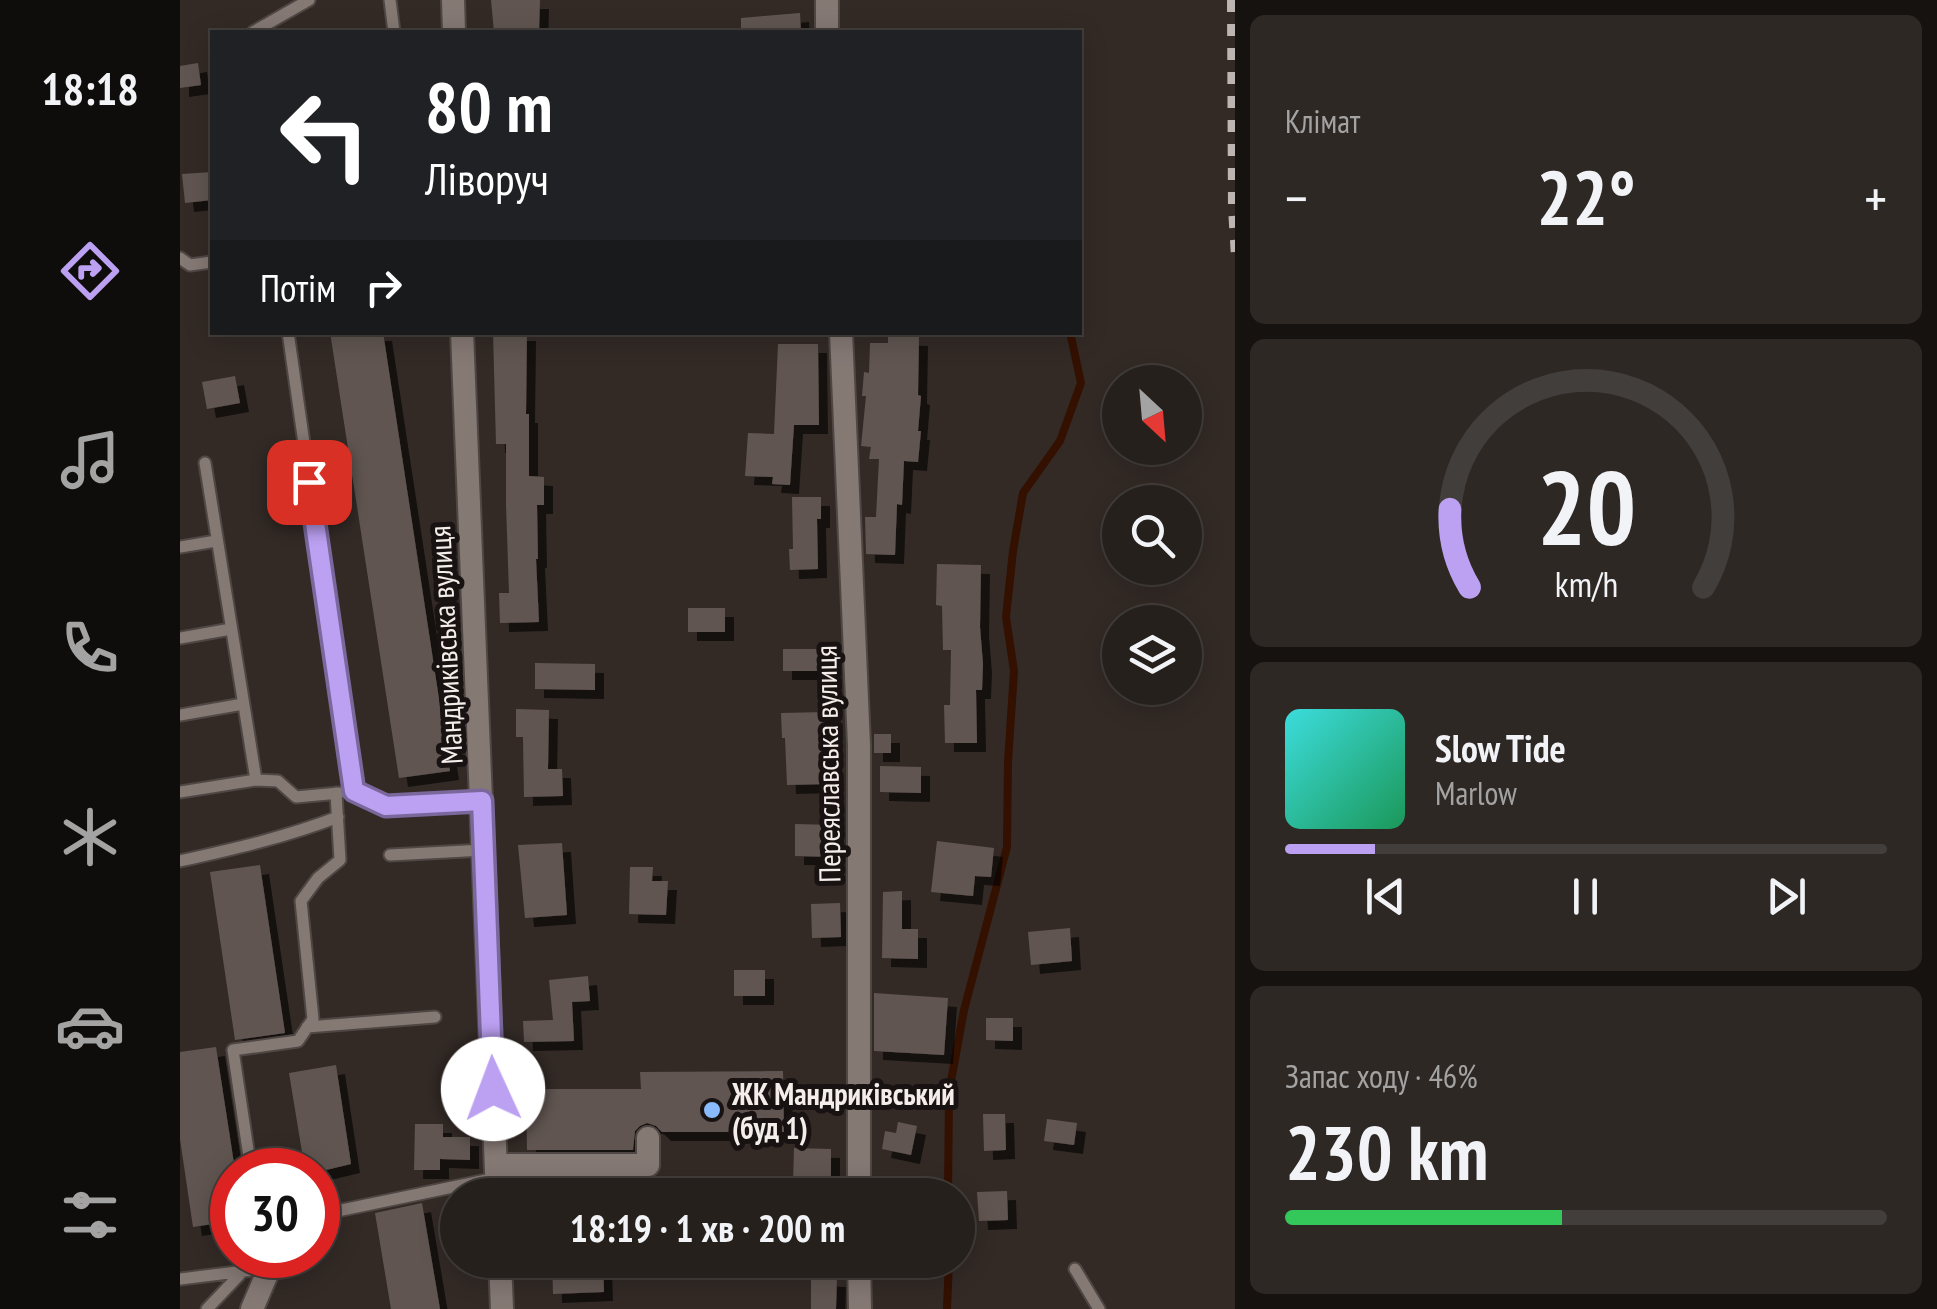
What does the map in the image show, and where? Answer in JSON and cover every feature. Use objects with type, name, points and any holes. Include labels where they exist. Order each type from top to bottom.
[{"type":"street","points":[[453,0],[454,30]]},
{"type":"street","points":[[826,0],[827,30]]},
{"type":"street","name":"Мандриківська вулиця","points":[[462,335],[496,1178]]},
{"type":"street","name":"Переяславська вулиця","points":[[841,335],[859,745],[860,1178]]},
{"type":"street","points":[[507,1178],[648,1165],[648,1138]]},
{"type":"street","points":[[501,1278],[502,1309]]},
{"type":"street","points":[[860,1278],[860,1309]]},
{"type":"lane","points":[[256,30],[308,0]]},
{"type":"lane","points":[[390,0],[394,30]]},
{"type":"lane","points":[[180,258],[190,265],[210,262]]},
{"type":"lane","points":[[288,335],[354,791]]},
{"type":"lane","points":[[205,463],[256,780]]},
{"type":"lane","points":[[180,547],[216,541]]},
{"type":"lane","points":[[180,638],[230,629]]},
{"type":"lane","points":[[180,715],[243,704]]},
{"type":"lane","points":[[180,792],[256,780],[278,782],[296,797],[354,791],[386,806],[482,801]]},
{"type":"lane","points":[[248,1148],[233,1050],[298,1041],[313,1019],[302,901],[318,878],[340,860],[336,793]]},
{"type":"lane","points":[[180,861],[303,831],[338,816]]},
{"type":"lane","points":[[390,855],[484,850]]},
{"type":"lane","points":[[307,1028],[436,1017]]},
{"type":"lane","points":[[340,1210],[440,1190]]},
{"type":"lane","points":[[1074,1269],[1099,1309]]},
{"type":"lane","points":[[180,1280],[210,1276]]},
{"type":"lane","points":[[208,1309],[238,1278]]},
{"type":"lane","points":[[252,1309],[265,1278]]},
{"type":"building","points":[[491,0],[540,0],[539,30],[494,30]]},
{"type":"building","points":[[800,13],[801,30],[741,30],[741,18]]},
{"type":"building","points":[[198,63],[201,85],[180,88],[180,66]]},
{"type":"building","points":[[210,172],[210,200],[185,203],[182,174]]},
{"type":"building","points":[[330,335],[383,335],[450,771],[399,778]]},
{"type":"building","points":[[493,335],[527,335],[529,476],[544,477],[544,505],[537,505],[539,622],[500,623],[499,593],[509,593],[506,444],[496,444]]},
{"type":"building","points":[[888,336],[919,337],[921,396],[918,462],[904,461],[895,555],[866,554],[865,517],[876,517],[879,459],[869,459],[871,447],[861,446],[864,372],[869,373],[870,343],[888,343]]},
{"type":"building","points":[[778,344],[818,344],[819,425],[794,425],[790,485],[772,484],[773,477],[745,476],[748,433],[774,434]]},
{"type":"building","points":[[235,376],[240,403],[207,409],[202,382]]},
{"type":"building","points":[[792,497],[821,497],[821,519],[817,519],[818,569],[790,570]]},
{"type":"building","points":[[937,564],[981,565],[983,664],[982,690],[976,690],[977,743],[945,743],[944,705],[950,705],[951,650],[943,650],[942,606],[936,605]]},
{"type":"building","points":[[688,608],[725,608],[725,632],[688,632]]},
{"type":"building","points":[[783,649],[818,649],[818,671],[783,671]]},
{"type":"building","points":[[535,663],[595,664],[595,690],[535,689]]},
{"type":"building","points":[[516,709],[549,710],[548,769],[562,769],[563,796],[524,797],[523,737],[516,737]]},
{"type":"building","points":[[826,712],[829,784],[787,785],[781,713]]},
{"type":"building","points":[[874,734],[891,734],[891,753],[874,753]]},
{"type":"building","points":[[880,766],[921,767],[921,793],[880,792]]},
{"type":"building","points":[[795,824],[835,825],[834,857],[795,856]]},
{"type":"building","points":[[937,841],[994,848],[991,877],[975,876],[973,896],[931,892]]},
{"type":"building","points":[[562,843],[567,915],[525,918],[518,845]]},
{"type":"building","points":[[260,865],[285,1033],[235,1040],[210,872]]},
{"type":"building","points":[[630,867],[653,867],[652,881],[668,881],[666,915],[629,914]]},
{"type":"building","points":[[902,891],[902,929],[918,929],[918,959],[882,958],[883,892]]},
{"type":"building","points":[[840,903],[841,937],[812,938],[811,904]]},
{"type":"building","points":[[1070,928],[1072,961],[1031,965],[1028,932]]},
{"type":"building","points":[[734,970],[765,970],[765,996],[734,996]]},
{"type":"building","points":[[588,976],[590,1001],[572,1002],[574,1041],[524,1042],[523,1021],[553,1020],[549,980]]},
{"type":"building","points":[[874,993],[948,998],[944,1055],[874,1051]]},
{"type":"building","points":[[986,1018],[1013,1018],[1013,1041],[986,1040]]},
{"type":"building","points":[[216,1047],[232,1148],[210,1148],[210,1224],[193,1227],[180,1139],[180,1052]]},
{"type":"building","points":[[336,1065],[351,1164],[340,1167],[340,1148],[301,1148],[289,1073]]},
{"type":"building","points":[[783,1071],[784,1132],[662,1132],[647,1123],[635,1131],[633,1150],[527,1150],[526,1089],[641,1089],[640,1072]]},
{"type":"building","points":[[983,1114],[1005,1114],[1006,1150],[984,1151]]},
{"type":"building","points":[[1047,1119],[1077,1123],[1074,1145],[1044,1141]]},
{"type":"building","points":[[898,1122],[917,1126],[911,1155],[882,1149],[885,1131],[896,1133]]},
{"type":"building","points":[[415,1124],[443,1124],[443,1137],[470,1137],[470,1160],[440,1159],[440,1170],[414,1170]]},
{"type":"building","points":[[794,1148],[831,1149],[831,1178],[793,1178]]},
{"type":"building","points":[[1007,1191],[1008,1220],[979,1221],[977,1192]]},
{"type":"building","points":[[422,1203],[440,1309],[391,1309],[375,1213]]},
{"type":"building","points":[[553,1278],[604,1278],[604,1292],[553,1294]]},
{"type":"building","points":[[811,1278],[837,1278],[836,1309],[811,1309]]},
{"type":"waterway","points":[[948,1178],[949,1092],[964,1010],[1007,847],[1014,671],[1006,617],[1013,551],[1023,493],[1060,441],[1081,383],[1071,335]]},
{"type":"waterway","points":[[947,1309],[948,1278]]},
{"type":"railway","points":[[1231,0],[1235,257]]},
{"type":"place","name":"ЖК Мандриківський (буд 1)","points":[[712,1110]]},
{"type":"route","points":[[309,482],[354,791],[386,806],[482,801],[493,1089]]}]
